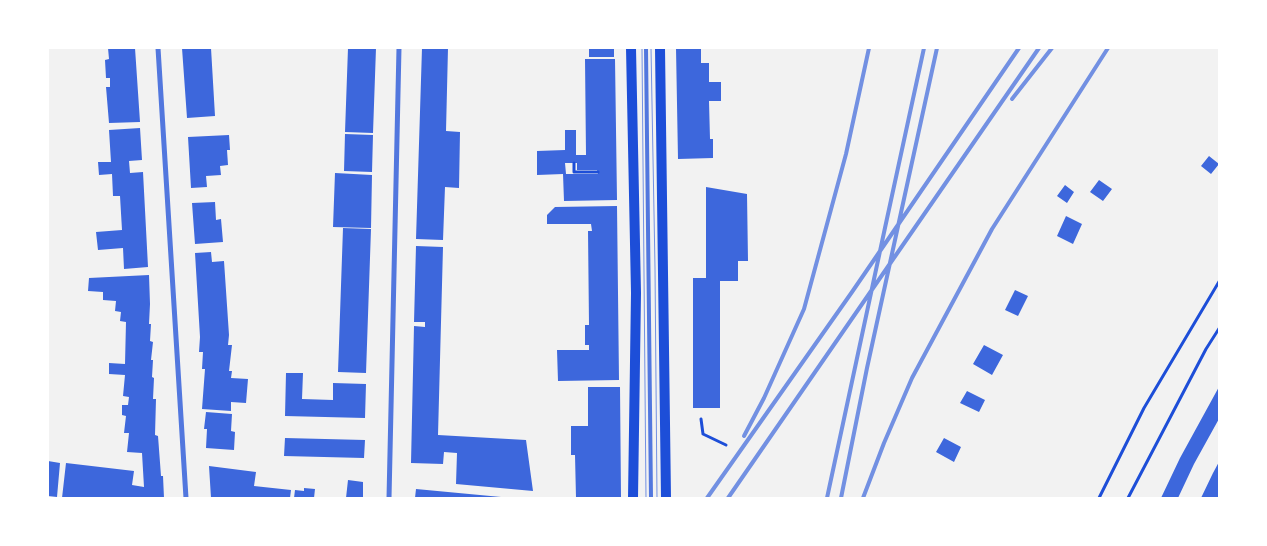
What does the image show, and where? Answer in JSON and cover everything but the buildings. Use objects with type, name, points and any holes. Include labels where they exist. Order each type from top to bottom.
[{"type":"main road","points":[[631,48],[636,293],[633,498]]},
{"type":"main road","points":[[660,48],[666,498]]},
{"type":"street","points":[[158,48],[186,498]]},
{"type":"street","points":[[389,498],[399,48]]},
{"type":"lane","points":[[646,48],[651,498]]},
{"type":"path","points":[[574,163],[574,172],[598,172]]},
{"type":"path","points":[[1099,498],[1144,408],[1220,280]]},
{"type":"path","points":[[1128,498],[1206,349],[1220,327]]},
{"type":"path","points":[[701,419],[702,434],[726,445]]},
{"type":"tram line","points":[[642,48],[646,498]]},
{"type":"tram line","points":[[651,48],[657,498]]},
{"type":"railway","points":[[744,436],[764,398],[804,309],[846,154],[869,48]]},
{"type":"railway","points":[[827,498],[924,48]]},
{"type":"railway","points":[[841,498],[867,368],[937,48]]},
{"type":"railway","points":[[707,498],[852,292],[1019,48]]},
{"type":"railway","points":[[728,498],[1039,48]]},
{"type":"railway","points":[[1012,99],[1052,48]]},
{"type":"railway","points":[[863,498],[912,378],[992,229],[1108,48]]}]
